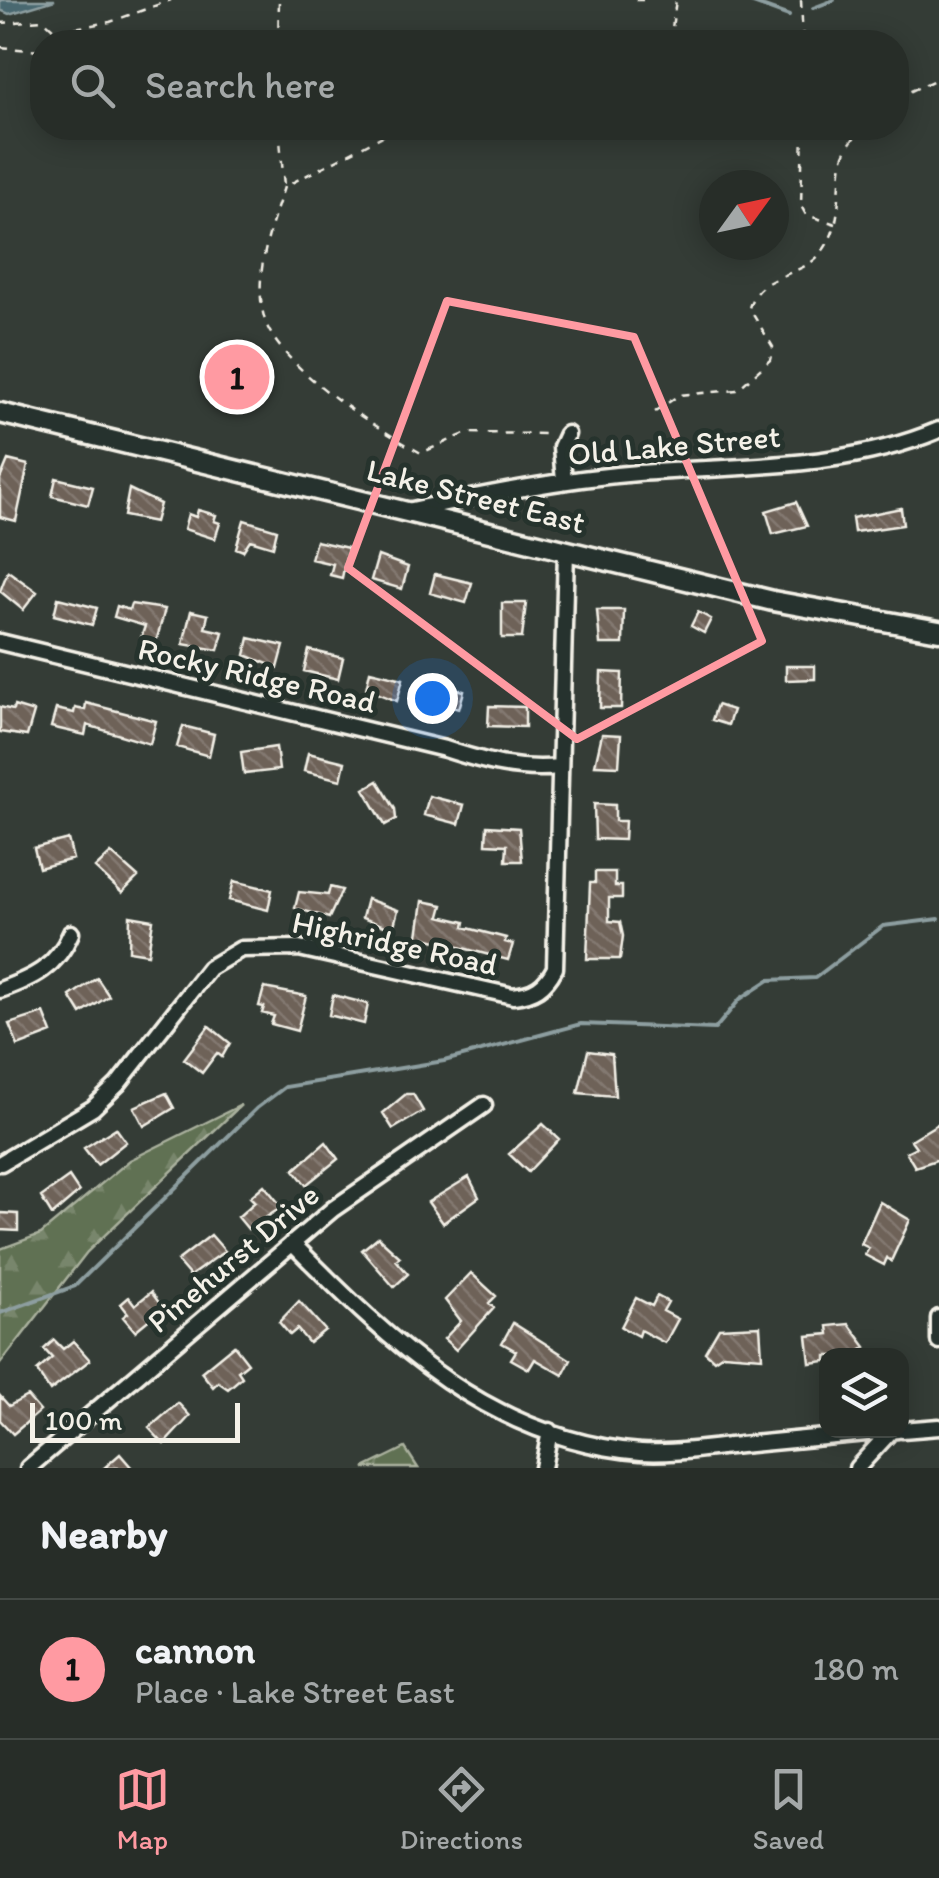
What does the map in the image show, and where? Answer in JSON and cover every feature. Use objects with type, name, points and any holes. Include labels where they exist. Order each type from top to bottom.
[{"type":"main road","name":"Lake Street East","points":[[0,413],[412,510],[773,601],[939,632]]},
{"type":"street","name":"Old Lake Street","points":[[412,510],[564,482],[856,455],[939,430]]},
{"type":"street","points":[[564,482],[560,447],[567,434]]},
{"type":"street","name":"Highridge Road","points":[[1,1163],[93,1108],[118,1084],[209,968],[240,949],[298,948],[514,996],[529,994],[548,983],[556,968],[566,550]]},
{"type":"street","name":"Rocky Ridge Road","points":[[0,642],[482,762],[524,770],[559,767]]},
{"type":"street","points":[[0,990],[43,972],[60,955],[71,933]]},
{"type":"street","name":"Pinehurst Drive","points":[[28,1468],[292,1243],[484,1105]]},
{"type":"street","points":[[292,1243],[372,1324],[428,1371],[474,1399],[550,1431],[643,1452],[819,1437]]},
{"type":"street","points":[[939,1318],[939,1341]]},
{"type":"street","points":[[909,1430],[939,1427]]},
{"type":"street","points":[[543,1468],[550,1431]]},
{"type":"street","points":[[858,1468],[890,1438]]},
{"type":"path","points":[[62,30],[110,22],[171,0]]},
{"type":"path","points":[[279,0],[280,30]]},
{"type":"path","points":[[636,0],[643,0]]},
{"type":"path","points":[[672,30],[676,0]]},
{"type":"path","points":[[801,0],[802,30]]},
{"type":"path","points":[[0,23],[44,20],[55,30]]},
{"type":"path","points":[[0,47],[30,51]]},
{"type":"path","points":[[909,92],[939,78]]},
{"type":"path","points":[[280,140],[284,187],[264,251],[264,319],[302,372],[376,428],[421,453],[467,432],[567,434]]},
{"type":"path","points":[[284,187],[375,140]]},
{"type":"path","points":[[803,140],[801,206],[806,215],[837,224]]},
{"type":"path","points":[[655,412],[679,395],[737,390],[770,360],[769,337],[749,308],[752,295],[766,282],[818,258],[837,224],[842,158],[853,140]]},
{"type":"highlighted area","points":[[447,301],[634,337],[762,641],[577,739],[348,568]]},
{"type":"green space","points":[[241,1105],[87,1252],[0,1364],[0,1249],[41,1234],[130,1160]]},
{"type":"green space","points":[[405,1448],[418,1468],[364,1468]]},
{"type":"water","points":[[0,0],[55,0],[9,14],[0,10]]},
{"type":"building","points":[[8,460],[28,465],[16,521],[0,517],[0,479]]},
{"type":"building","points":[[56,478],[93,487],[88,505],[52,496]]},
{"type":"building","points":[[129,489],[160,504],[155,522],[124,516]]},
{"type":"building","points":[[796,502],[807,526],[773,534],[766,511]]},
{"type":"building","points":[[901,508],[903,525],[854,532],[852,518]]},
{"type":"building","points":[[198,510],[216,515],[214,521],[220,523],[215,539],[184,529],[188,514],[196,517]]},
{"type":"building","points":[[244,520],[277,530],[273,547],[250,540],[243,551],[236,548]]},
{"type":"building","points":[[316,541],[348,548],[342,578],[330,575],[333,564],[311,559]]},
{"type":"building","points":[[378,556],[408,567],[402,589],[371,580]]},
{"type":"building","points":[[8,571],[37,592],[23,610],[0,591]]},
{"type":"building","points":[[435,574],[472,583],[466,603],[430,593]]},
{"type":"building","points":[[58,598],[97,608],[92,625],[54,615]]},
{"type":"building","points":[[502,603],[526,603],[522,638],[502,638]]},
{"type":"building","points":[[131,604],[165,609],[156,642],[141,638],[145,626],[114,617],[117,606],[129,610]]},
{"type":"building","points":[[597,610],[624,610],[623,644],[600,644]]},
{"type":"building","points":[[191,611],[208,615],[205,628],[223,632],[218,650],[183,644]]},
{"type":"building","points":[[698,612],[711,619],[704,633],[691,626]]},
{"type":"building","points":[[249,638],[284,646],[278,668],[245,655]]},
{"type":"building","points":[[309,650],[343,658],[338,679],[304,671]]},
{"type":"building","points":[[786,666],[815,666],[815,679],[786,680]]},
{"type":"building","points":[[370,671],[403,679],[397,701],[366,689]]},
{"type":"building","points":[[601,672],[622,673],[621,708],[600,708]]},
{"type":"building","points":[[428,681],[464,691],[459,709],[423,699]]},
{"type":"building","points":[[86,703],[156,721],[150,744],[87,725],[85,735],[51,727],[56,709],[74,713],[75,708],[85,710]]},
{"type":"building","points":[[717,705],[733,710],[728,725],[712,720]]},
{"type":"building","points":[[14,706],[34,712],[27,736],[0,732],[0,707],[13,710]]},
{"type":"building","points":[[489,706],[525,707],[525,727],[488,726]]},
{"type":"building","points":[[183,726],[214,734],[209,756],[177,747]]},
{"type":"building","points":[[602,734],[621,735],[619,766],[595,765]]},
{"type":"building","points":[[276,747],[279,770],[244,774],[241,752]]},
{"type":"building","points":[[308,753],[345,762],[341,780],[304,771]]},
{"type":"building","points":[[378,781],[395,809],[396,819],[385,825],[364,789]]},
{"type":"building","points":[[429,796],[464,805],[459,824],[424,815]]},
{"type":"building","points":[[594,804],[615,805],[615,821],[625,821],[624,840],[595,839]]},
{"type":"building","points":[[487,826],[519,828],[522,861],[506,861],[507,845],[486,844]]},
{"type":"building","points":[[68,839],[73,859],[39,868],[34,848]]},
{"type":"building","points":[[111,853],[138,877],[122,893],[95,868]]},
{"type":"building","points":[[595,872],[615,872],[615,886],[622,886],[622,898],[609,898],[609,921],[620,922],[623,936],[620,959],[587,959],[590,883],[595,883]]},
{"type":"building","points":[[234,881],[272,890],[268,910],[229,900]]},
{"type":"building","points":[[330,887],[342,890],[329,918],[295,908],[299,892],[328,895]]},
{"type":"building","points":[[367,899],[398,910],[393,929],[362,918]]},
{"type":"building","points":[[423,901],[443,905],[440,916],[465,922],[464,927],[506,938],[505,942],[513,944],[508,960],[418,936]]},
{"type":"building","points":[[130,916],[153,920],[148,954],[129,951]]},
{"type":"building","points":[[97,978],[109,996],[81,1014],[70,996]]},
{"type":"building","points":[[264,988],[306,996],[297,1031],[271,1024],[274,1016],[262,1013],[264,1007],[259,1006]]},
{"type":"building","points":[[333,995],[368,1004],[364,1024],[329,1015]]},
{"type":"building","points":[[44,1013],[52,1033],[18,1046],[9,1024]]},
{"type":"building","points":[[209,1026],[230,1043],[222,1057],[217,1053],[202,1073],[184,1059]]},
{"type":"building","points":[[588,1051],[612,1054],[615,1096],[578,1093]]},
{"type":"building","points":[[166,1093],[174,1108],[144,1126],[134,1107]]},
{"type":"building","points":[[406,1094],[413,1094],[423,1111],[393,1129],[383,1113]]},
{"type":"building","points":[[939,1123],[939,1159],[915,1167],[906,1152],[916,1147],[911,1140]]},
{"type":"building","points":[[543,1124],[559,1139],[528,1172],[509,1154]]},
{"type":"building","points":[[116,1128],[126,1142],[97,1165],[84,1148]]},
{"type":"building","points":[[326,1142],[338,1159],[306,1185],[294,1170]]},
{"type":"building","points":[[69,1177],[79,1192],[52,1215],[41,1197]]},
{"type":"building","points":[[469,1177],[479,1197],[443,1223],[428,1202]]},
{"type":"building","points":[[264,1185],[282,1207],[248,1229],[238,1217],[255,1202],[250,1197]]},
{"type":"building","points":[[880,1202],[910,1220],[891,1261],[887,1258],[884,1265],[865,1255],[869,1248],[861,1244]]},
{"type":"building","points":[[0,1213],[18,1214],[18,1231],[0,1230]]},
{"type":"building","points":[[211,1235],[225,1251],[190,1276],[177,1261]]},
{"type":"building","points":[[378,1237],[400,1257],[396,1260],[408,1274],[394,1287],[362,1250]]},
{"type":"building","points":[[471,1273],[496,1296],[489,1303],[494,1308],[456,1350],[444,1339],[461,1321],[445,1300]]},
{"type":"building","points":[[151,1292],[163,1308],[135,1331],[123,1317],[128,1313],[121,1304],[129,1297],[135,1305]]},
{"type":"building","points":[[657,1296],[668,1302],[663,1311],[678,1319],[665,1343],[640,1330],[638,1336],[621,1327],[636,1298],[652,1306]]},
{"type":"building","points":[[299,1301],[325,1330],[309,1343],[297,1329],[290,1335],[279,1322]]},
{"type":"building","points":[[513,1323],[571,1360],[563,1375],[535,1359],[529,1369],[511,1359],[516,1351],[502,1343]]},
{"type":"building","points":[[849,1324],[866,1347],[819,1348],[819,1362],[810,1363],[807,1336],[829,1334],[828,1326]]},
{"type":"building","points":[[760,1326],[762,1357],[723,1354],[714,1360],[705,1352],[719,1328]]},
{"type":"building","points":[[54,1340],[63,1349],[73,1341],[90,1360],[50,1391],[37,1371],[52,1358],[44,1349]]},
{"type":"building","points":[[234,1345],[248,1363],[238,1371],[242,1377],[228,1389],[218,1382],[213,1387],[201,1372]]},
{"type":"building","points":[[0,1396],[9,1406],[27,1396],[40,1411],[13,1434],[0,1420]]},
{"type":"building","points":[[178,1403],[190,1416],[164,1444],[149,1428]]},
{"type":"building","points":[[120,1454],[132,1468],[104,1468]]},
{"type":"waterway","points":[[745,0],[789,16]]},
{"type":"waterway","points":[[813,8],[834,0]]},
{"type":"waterway","points":[[0,1313],[75,1286],[257,1108],[285,1087],[444,1061],[581,1024],[715,1029],[740,999],[769,980],[815,978],[883,926],[939,919]]},
{"type":"place","name":"cannon","points":[[237,377]]}]
